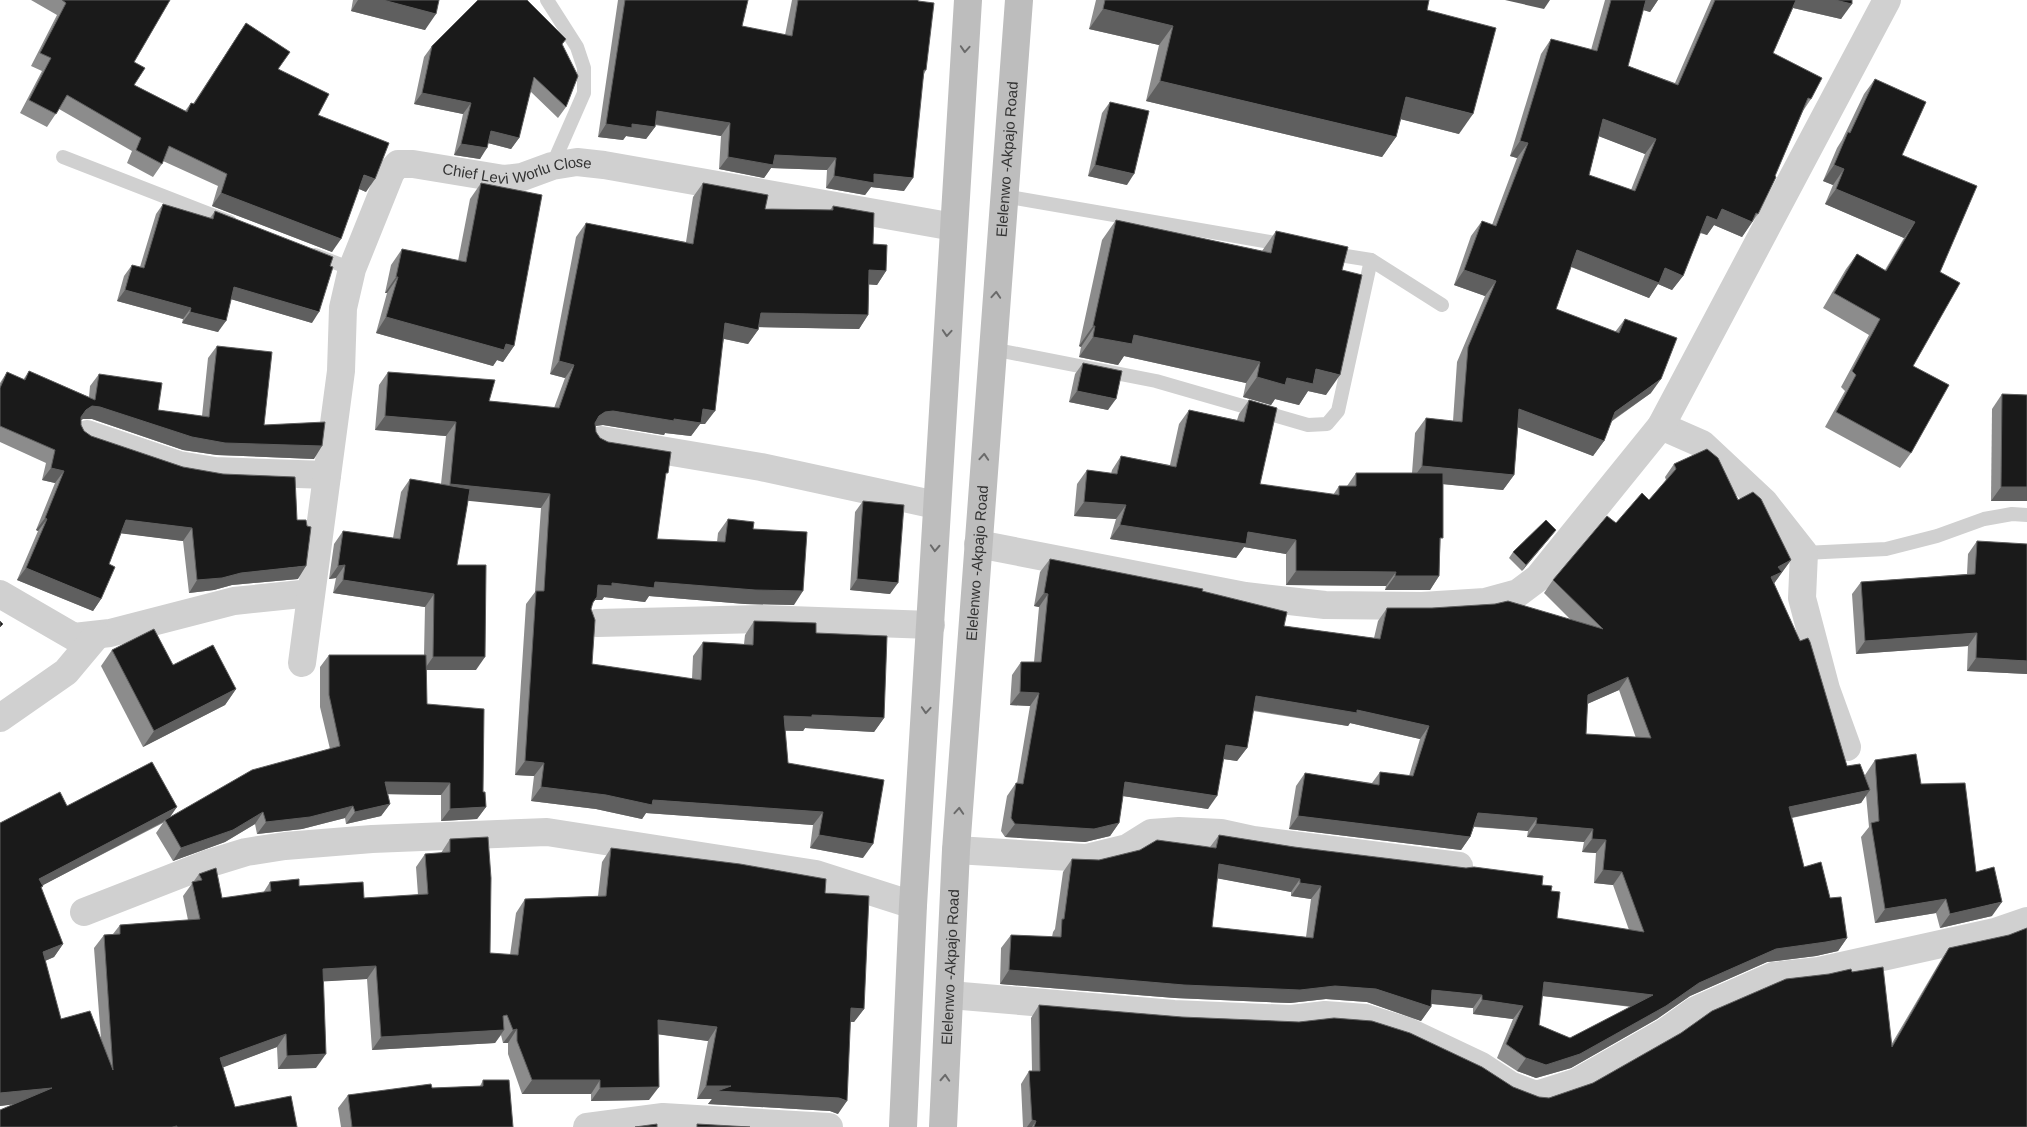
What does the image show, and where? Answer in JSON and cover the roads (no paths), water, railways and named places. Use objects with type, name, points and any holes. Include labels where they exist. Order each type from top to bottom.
[{"type":"main road","points":[[902,1127],[913,905],[931,626],[936,506],[968,0]]},
{"type":"main road","name":"Elelenwo -Akpajo Road","points":[[943,1127],[956,850],[1019,0]]},
{"type":"street","points":[[978,544],[1245,596],[1325,605],[1422,606],[1485,602],[1518,593],[1538,578],[1661,426],[1887,0]]},
{"type":"street","name":"Chief Levi Worlu Close","points":[[302,663],[341,371],[343,308],[352,269],[391,172],[398,164],[413,164],[504,180],[522,177],[552,166],[577,162],[604,165],[954,227]]},
{"type":"street","points":[[1661,426],[1702,444],[1764,502],[1804,553],[1802,598],[1826,689],[1847,746]]},
{"type":"street","points":[[87,434],[179,465],[215,472],[327,475]]},
{"type":"street","points":[[601,440],[761,467],[936,506]]},
{"type":"street","points":[[0,594],[74,637],[97,635],[234,600],[311,593]]},
{"type":"street","points":[[597,623],[761,619],[931,626]]},
{"type":"street","points":[[0,718],[66,672],[97,635]]},
{"type":"street","points":[[84,912],[207,864],[246,852],[285,846],[372,839],[547,832],[816,874],[913,905]]},
{"type":"street","points":[[956,850],[1086,858],[1126,848],[1151,833],[1221,833],[1253,840],[1460,866]]},
{"type":"street","points":[[950,995],[1174,1014],[1291,1019],[1325,1015],[1366,1018],[1407,1031],[1481,1066],[1510,1085],[1536,1095],[1577,1082],[1664,1032],[1696,1010],[1773,976],[1828,969],[1995,932],[2027,921]]},
{"type":"street","points":[[587,1127],[663,1117],[828,1127]]},
{"type":"lane","points":[[547,0],[577,47],[584,68],[584,93],[552,166]]},
{"type":"lane","points":[[63,157],[240,226]]},
{"type":"lane","points":[[1004,196],[1371,260],[1442,305]]},
{"type":"lane","points":[[305,251],[352,269]]},
{"type":"lane","points":[[992,349],[1156,381],[1308,425],[1327,424],[1338,412],[1371,260]]},
{"type":"lane","points":[[1804,553],[1886,549],[1937,536],[1984,519],[2012,514],[2027,515]]}]
